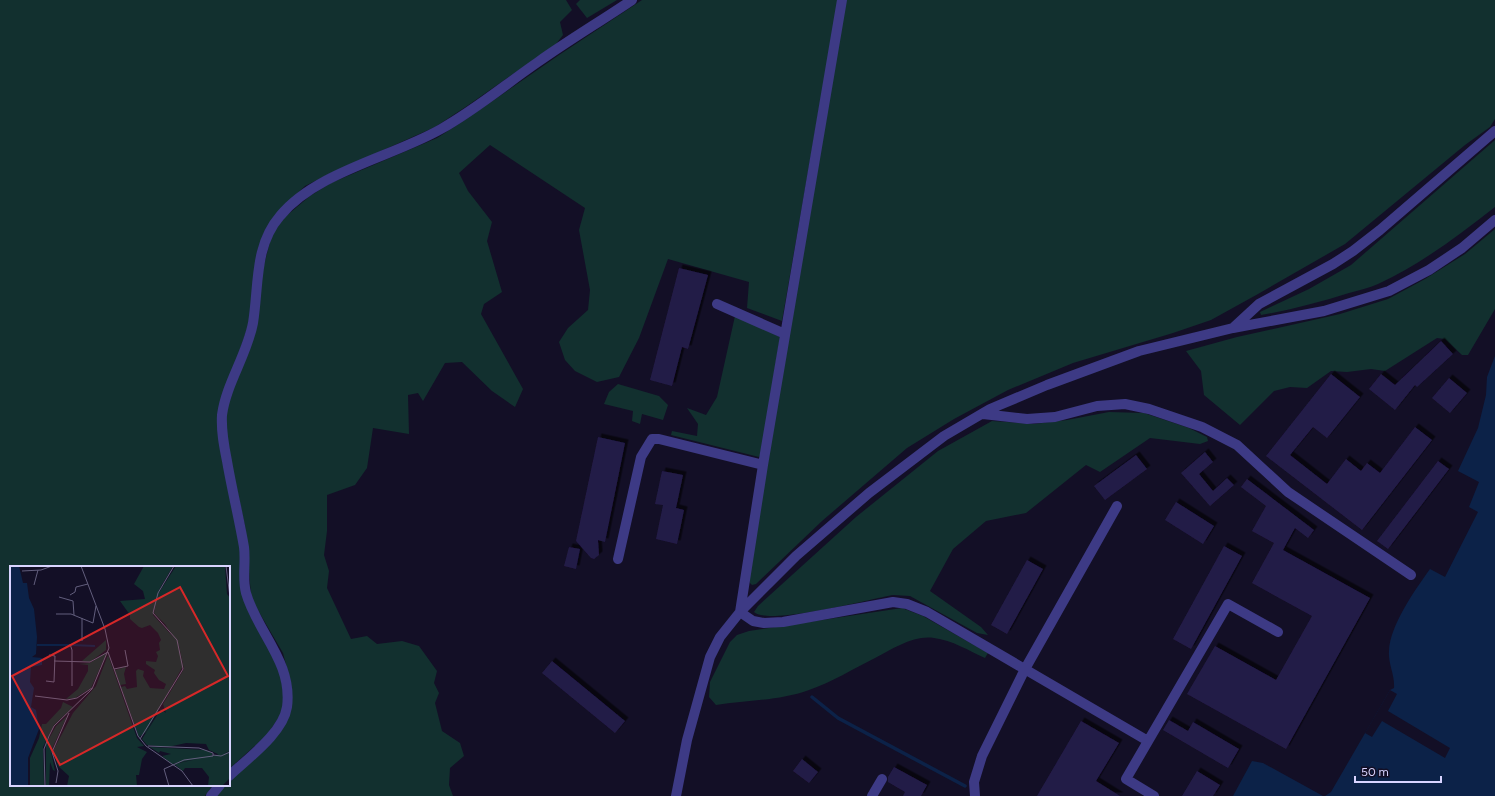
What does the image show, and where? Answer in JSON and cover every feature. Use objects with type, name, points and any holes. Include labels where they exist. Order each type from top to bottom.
[{"type":"street","points":[[230,775],[270,737],[280,725],[285,715],[287,704],[283,672],[277,654],[252,610],[244,583],[244,551],[239,518],[222,438],[222,415],[227,394],[245,351],[253,324],[261,252],[268,233],[280,214],[308,190],[440,130],[560,47],[632,0]]},
{"type":"street","points":[[740,612],[763,465],[842,0]]},
{"type":"street","points":[[1233,328],[1259,304],[1353,252],[1495,131]]},
{"type":"street","points":[[676,796],[687,740],[710,657],[720,637],[740,612],[796,556],[869,493],[944,436],[983,414],[1047,385],[1140,351],[1233,328],[1324,311],[1389,291],[1429,270],[1462,248],[1495,220]]},
{"type":"street","points":[[717,304],[785,334]]},
{"type":"street","points":[[983,414],[1027,419],[1055,417],[1097,406],[1124,404],[1149,409],[1202,427],[1237,445],[1288,492],[1411,575]]},
{"type":"street","points":[[618,559],[641,457],[652,439],[659,439],[763,465]]},
{"type":"street","points":[[975,796],[974,782],[982,756],[1025,669],[1117,506]]},
{"type":"street","points":[[740,612],[753,621],[764,623],[783,622],[893,602],[907,604],[927,612],[1148,740]]},
{"type":"street","points":[[1154,796],[1126,779],[1228,604],[1278,632]]},
{"type":"street","points":[[872,796],[882,779]]},
{"type":"street","points":[[211,796],[219,786]]},
{"type":"green space","points":[[0,0],[566,0],[572,10],[560,22],[563,35],[556,44],[435,127],[305,186],[279,211],[265,230],[257,252],[249,323],[219,412],[240,548],[240,581],[280,672],[283,690],[281,714],[267,735],[230,768],[230,566],[10,566],[10,786],[212,786],[205,796],[0,796]]},
{"type":"green space","points":[[580,0],[617,0],[587,18],[576,4]]},
{"type":"green space","points":[[642,0],[838,0],[782,321],[747,308],[749,282],[668,259],[639,338],[619,377],[597,382],[575,371],[565,360],[559,342],[568,328],[588,310],[590,290],[579,230],[585,208],[490,145],[459,173],[468,191],[492,222],[487,241],[502,292],[484,304],[481,314],[523,389],[515,407],[492,391],[462,362],[445,363],[423,401],[418,393],[408,395],[409,434],[373,428],[367,468],[355,485],[327,495],[327,531],[324,555],[329,571],[327,588],[351,639],[367,636],[377,644],[402,641],[419,646],[437,671],[434,683],[439,693],[435,703],[442,731],[460,743],[464,756],[450,768],[449,785],[453,796],[216,796],[224,786],[230,786],[230,780],[274,740],[290,680],[283,653],[256,607],[251,595],[245,526],[225,435],[225,417],[272,234],[285,217],[310,196],[331,183],[437,138]]},
{"type":"green space","points":[[846,0],[1495,0],[1495,119],[1490,127],[1465,145],[1345,244],[1258,294],[1211,320],[1073,363],[1008,390],[954,419],[907,448],[822,521],[756,584],[752,585],[748,575]]},
{"type":"green space","points":[[1495,140],[1495,207],[1439,249],[1409,268],[1368,288],[1305,306],[1261,315],[1260,312],[1309,289],[1351,265]]},
{"type":"green space","points":[[1495,229],[1495,309],[1468,355],[1462,355],[1445,339],[1437,338],[1385,371],[1371,369],[1347,372],[1331,371],[1307,388],[1290,387],[1274,391],[1240,425],[1204,395],[1201,371],[1186,351],[1237,337],[1340,314],[1388,299],[1425,279],[1465,254]]},
{"type":"green space","points":[[735,316],[780,337],[761,453],[759,457],[671,435],[672,431],[697,436],[698,424],[687,408],[706,415],[717,397]]},
{"type":"green space","points":[[618,384],[659,396],[668,405],[663,420],[642,414],[640,424],[632,421],[633,411],[604,404],[609,392]]},
{"type":"green space","points":[[1109,412],[1144,413],[1189,428],[1207,437],[1208,441],[1200,444],[1150,438],[1100,472],[1086,465],[1026,513],[986,521],[953,549],[930,591],[981,627],[988,635],[977,633],[910,596],[893,595],[843,606],[779,616],[763,615],[754,612],[758,606],[856,517],[938,451],[992,421],[1034,424],[1067,420]]},
{"type":"green space","points":[[902,608],[923,616],[988,653],[985,658],[941,639],[918,639],[896,647],[826,683],[798,694],[716,705],[709,697],[710,682],[730,642],[737,635],[749,631]]},
{"type":"water","points":[[1495,356],[1495,796],[1325,796],[1331,792],[1390,690],[1394,688],[1394,679],[1389,651],[1390,641],[1398,619],[1417,587],[1430,569],[1445,577],[1478,512],[1469,507],[1479,482],[1458,471],[1478,428],[1486,395],[1487,377]]},
{"type":"water","points":[[1252,761],[1263,763],[1323,796],[1233,796]]},
{"type":"pier","points":[[1390,690],[1397,694],[1388,711],[1450,748],[1445,758],[1382,721],[1372,737],[1365,733]]},
{"type":"building","points":[[679,268],[708,275],[688,349],[682,347],[672,386],[650,380]]},
{"type":"building","points":[[1441,341],[1453,354],[1417,387],[1415,385],[1395,410],[1369,389],[1381,374],[1395,385]]},
{"type":"building","points":[[1331,374],[1360,397],[1327,438],[1313,427],[1290,455],[1327,484],[1346,459],[1361,471],[1367,463],[1380,473],[1415,427],[1432,440],[1362,530],[1266,456]]},
{"type":"building","points":[[1449,378],[1467,393],[1450,413],[1432,398]]},
{"type":"building","points":[[598,437],[625,443],[605,542],[598,540],[599,555],[594,559],[591,558],[576,541]]},
{"type":"building","points":[[1205,452],[1213,462],[1199,474],[1213,491],[1227,478],[1234,485],[1210,506],[1181,473]]},
{"type":"building","points":[[1136,455],[1147,469],[1105,500],[1094,486]]},
{"type":"building","points":[[1438,461],[1449,469],[1388,549],[1377,541]]},
{"type":"building","points":[[662,471],[683,475],[676,508],[684,510],[677,544],[656,539],[663,505],[655,504]]},
{"type":"building","points":[[1247,479],[1314,530],[1308,538],[1295,528],[1283,550],[1370,598],[1286,749],[1187,694],[1215,646],[1276,680],[1312,616],[1252,583],[1274,543],[1252,531],[1266,506],[1241,487]]},
{"type":"building","points":[[1176,502],[1214,526],[1203,544],[1165,520]]},
{"type":"building","points":[[1224,546],[1242,556],[1191,649],[1173,639]]},
{"type":"building","points":[[569,547],[580,549],[576,569],[564,566]]},
{"type":"building","points":[[1027,560],[1043,569],[1007,634],[991,625]]},
{"type":"building","points":[[552,661],[625,721],[615,733],[542,673]]},
{"type":"building","points":[[1169,720],[1188,731],[1193,722],[1239,749],[1228,768],[1163,730]]},
{"type":"building","points":[[1081,721],[1119,743],[1096,781],[1120,796],[1037,796]]},
{"type":"building","points":[[802,759],[818,772],[809,783],[793,771]]},
{"type":"building","points":[[894,767],[927,785],[921,796],[903,796],[905,792],[888,782],[888,777]]},
{"type":"building","points":[[1197,771],[1220,785],[1213,796],[1182,796]]},
{"type":"waterway","points":[[812,697],[838,718],[965,786]]}]
